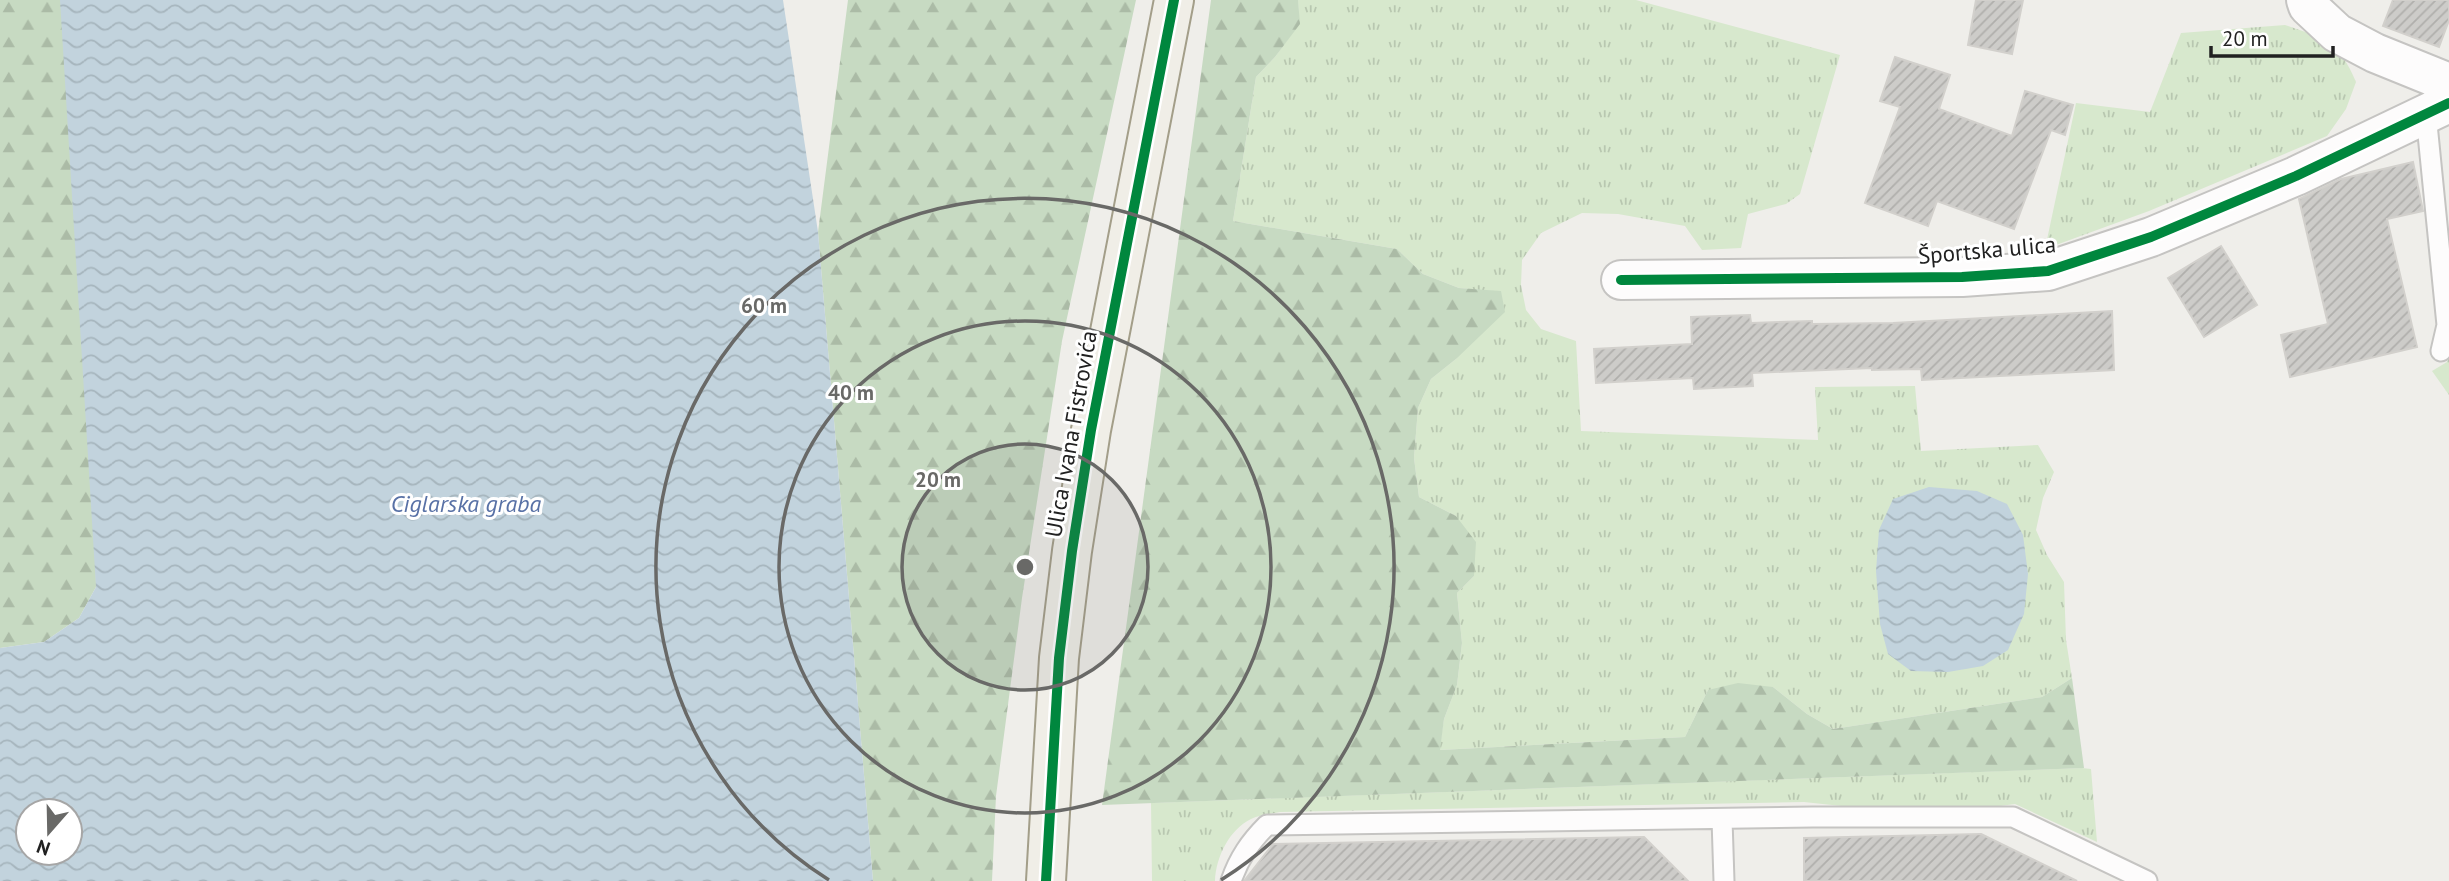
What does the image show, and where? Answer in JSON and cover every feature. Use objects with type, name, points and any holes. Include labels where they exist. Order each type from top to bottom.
[{"type":"main road","name":"Ulica Ivana Fistrovića","points":[[1046,881],[1059,658],[1072,551],[1091,430],[1174,0]]},
{"type":"street","points":[[2306,0],[2308,6],[2337,33],[2375,53],[2449,83]]},
{"type":"street","name":"Športska ulica","points":[[1621,280],[1962,277],[2048,271],[2151,237],[2296,176],[2437,108]]},
{"type":"lane","points":[[2437,108],[2447,324],[2441,351]]},
{"type":"lane","points":[[1231,881],[1237,863],[1251,841],[1267,825],[2013,817],[2147,881]]},
{"type":"lane","points":[[1722,819],[1724,881]]},
{"type":"green space","points":[[0,0],[90,0],[96,587],[79,618],[44,642],[0,648]]},
{"type":"green space","points":[[848,0],[1136,0],[1062,341],[1022,598],[996,796],[992,881],[873,881],[818,232]]},
{"type":"green space","points":[[1211,0],[1298,0],[1300,24],[1256,77],[1233,221],[1397,249],[1423,274],[1459,288],[1501,291],[1505,312],[1431,379],[1418,408],[1414,458],[1419,497],[1456,516],[1476,542],[1474,576],[1457,593],[1462,643],[1457,685],[1444,719],[1440,750],[1685,737],[1708,690],[1738,683],[1773,687],[1807,714],[1833,729],[2042,697],[2072,678],[2084,768],[1102,805]]},
{"type":"green space","points":[[1298,0],[1636,0],[1840,55],[1800,194],[1786,204],[1748,214],[1741,248],[1702,250],[1685,226],[1618,214],[1582,213],[1541,233],[1522,260],[1521,285],[1526,310],[1541,329],[1576,341],[1581,431],[1818,440],[1815,387],[1915,386],[1921,451],[2038,445],[2054,472],[2043,498],[2036,530],[2047,555],[2064,582],[2066,640],[2072,678],[2042,697],[1833,729],[1807,714],[1773,687],[1708,690],[1685,737],[1439,750],[1444,719],[1457,685],[1462,643],[1457,593],[1474,576],[1456,516],[1419,497],[1414,458],[1418,408],[1431,379],[1456,359],[1501,292],[1459,288],[1423,274],[1397,249],[1233,221],[1256,77],[1275,57],[1299,24]]},
{"type":"green space","points":[[2285,25],[2329,43],[2343,57],[2356,82],[2346,109],[2327,136],[2149,211],[2045,249],[2076,103],[2150,112],[2181,33]]},
{"type":"green space","points":[[2449,357],[2449,395],[2432,371],[2447,362]]},
{"type":"green space","points":[[2091,769],[2097,842],[2015,804],[1978,809],[1860,808],[1804,802],[1280,812],[1254,818],[1236,830],[1221,854],[1215,881],[1152,881],[1151,803]]},
{"type":"water","name":"Ciglarska graba","points":[[60,0],[783,0],[818,232],[873,881],[0,881],[0,648],[44,642],[79,618],[96,587]]},
{"type":"water","points":[[1929,487],[1977,491],[2007,504],[2023,535],[2028,574],[2024,614],[2008,650],[1983,666],[1948,672],[1911,671],[1888,654],[1880,624],[1876,571],[1879,530],[1893,499]]},
{"type":"building","points":[[1976,0],[2023,0],[2012,54],[1968,45]]},
{"type":"building","points":[[2393,0],[2449,0],[2449,20],[2439,47],[2383,26]]},
{"type":"building","points":[[1895,57],[1950,75],[1939,109],[2012,136],[2025,91],[2073,105],[2065,135],[2051,130],[2014,229],[1937,201],[1928,226],[1865,203],[1900,107],[1880,101]]},
{"type":"building","points":[[2413,162],[2423,211],[2387,219],[2417,347],[2290,377],[2281,335],[2328,324],[2299,199],[2341,179]]},
{"type":"building","points":[[2221,246],[2257,305],[2204,337],[2168,278]]},
{"type":"building","points":[[2112,311],[2114,370],[1922,380],[1921,369],[1872,368],[1752,373],[1753,386],[1694,389],[1693,378],[1596,383],[1594,349],[1692,344],[1691,317],[1750,315],[1751,323],[1893,323]]},
{"type":"building","points":[[1981,834],[2077,881],[1804,881],[1804,838]]},
{"type":"building","points":[[1644,837],[1688,881],[1244,881],[1273,844]]},
{"type":"cycle path","points":[[1046,881],[1059,658],[1072,551],[1091,430],[1174,0]]},
{"type":"cycle path","points":[[1621,280],[1962,277],[2048,271],[2151,237],[2296,176],[2449,103]]}]
